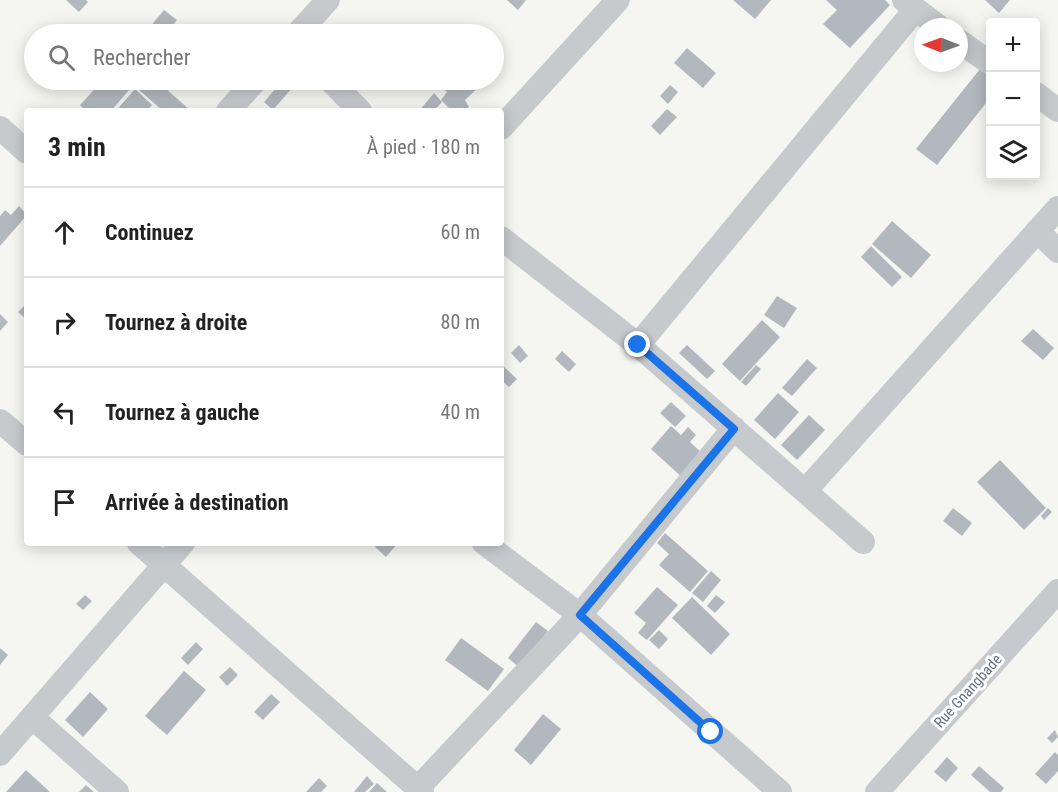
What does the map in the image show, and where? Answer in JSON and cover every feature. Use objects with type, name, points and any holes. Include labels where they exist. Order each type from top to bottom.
[{"type":"street","points":[[306,24],[328,0]]},
{"type":"street","points":[[504,126],[618,0]]},
{"type":"street","points":[[638,345],[909,5],[927,18]]},
{"type":"street","points":[[968,47],[986,60]]},
{"type":"street","points":[[231,108],[247,90]]},
{"type":"street","points":[[340,90],[357,108]]},
{"type":"street","points":[[1040,97],[1058,110]]},
{"type":"street","points":[[0,128],[24,149]]},
{"type":"street","points":[[805,491],[1058,208]]},
{"type":"street","points":[[1037,231],[1058,251]]},
{"type":"street","points":[[504,240],[638,345],[862,542]]},
{"type":"street","points":[[0,421],[24,441]]},
{"type":"street","points":[[142,546],[420,790],[580,615],[734,429]]},
{"type":"street","points":[[0,754],[180,546]]},
{"type":"street","points":[[488,546],[580,615],[780,792]]},
{"type":"street","name":"Rue Gnangbade","points":[[877,792],[1058,591]]},
{"type":"street","points":[[32,717],[117,792]]},
{"type":"building","points":[[66,0],[86,0],[88,2],[79,12]]},
{"type":"building","points":[[507,0],[526,0],[518,10]]},
{"type":"building","points":[[733,0],[771,0],[755,19]]},
{"type":"building","points":[[826,0],[885,0],[890,5],[850,48],[823,24],[837,10]]},
{"type":"building","points":[[985,0],[1010,0],[999,13]]},
{"type":"building","points":[[164,10],[177,20],[174,24],[152,24]]},
{"type":"building","points":[[687,48],[716,73],[703,88],[674,63]]},
{"type":"building","points":[[980,69],[986,74],[986,103],[937,165],[916,149]]},
{"type":"building","points":[[670,85],[678,92],[668,104],[660,96]]},
{"type":"building","points":[[94,90],[129,90],[114,108],[83,108],[80,105]]},
{"type":"building","points":[[134,90],[152,105],[149,108],[119,107]]},
{"type":"building","points":[[139,90],[167,90],[188,108],[160,108]]},
{"type":"building","points":[[274,90],[290,90],[275,108],[271,108],[264,102]]},
{"type":"building","points":[[445,90],[476,90],[465,100],[468,108],[449,108],[441,100],[447,92]]},
{"type":"building","points":[[434,93],[442,102],[437,108],[422,108]]},
{"type":"building","points":[[667,109],[677,117],[660,135],[651,126]]},
{"type":"building","points":[[19,206],[24,212],[24,218],[0,246],[0,216],[5,210],[11,215]]},
{"type":"building","points":[[892,221],[931,255],[911,278],[872,244]]},
{"type":"building","points":[[871,246],[902,277],[892,287],[861,257]]},
{"type":"building","points":[[777,296],[797,308],[784,328],[764,315]]},
{"type":"building","points":[[24,306],[24,317],[18,312]]},
{"type":"building","points":[[0,314],[8,322],[0,331]]},
{"type":"building","points":[[762,320],[780,337],[740,381],[722,364]]},
{"type":"building","points":[[1033,329],[1054,348],[1043,360],[1021,341]]},
{"type":"building","points":[[519,345],[528,356],[520,363],[511,353]]},
{"type":"building","points":[[687,345],[715,371],[707,379],[679,353]]},
{"type":"building","points":[[562,351],[576,364],[569,372],[555,359]]},
{"type":"building","points":[[807,359],[817,368],[792,396],[782,388]]},
{"type":"building","points":[[756,365],[761,369],[746,386],[741,382]]},
{"type":"building","points":[[504,367],[517,379],[509,387],[504,383]]},
{"type":"building","points":[[778,393],[799,412],[775,439],[754,420]]},
{"type":"building","points":[[671,402],[686,416],[675,427],[660,413]]},
{"type":"building","points":[[809,415],[825,430],[797,460],[781,445]]},
{"type":"building","points":[[671,426],[681,435],[688,427],[696,435],[690,442],[705,456],[684,479],[651,449]]},
{"type":"building","points":[[1000,460],[1046,508],[1024,530],[977,482]]},
{"type":"building","points":[[953,508],[972,523],[962,536],[943,521]]},
{"type":"building","points":[[1048,508],[1052,512],[1044,520],[1041,516]]},
{"type":"building","points":[[665,533],[708,571],[690,592],[659,565],[669,554],[657,543]]},
{"type":"building","points":[[376,546],[395,546],[386,557]]},
{"type":"building","points":[[711,571],[721,580],[703,602],[692,593]]},
{"type":"building","points":[[657,587],[678,605],[647,640],[638,633],[646,623],[634,613]]},
{"type":"building","points":[[85,595],[92,601],[83,610],[76,604]]},
{"type":"building","points":[[716,595],[725,602],[715,613],[707,606]]},
{"type":"building","points":[[692,597],[730,634],[711,655],[672,618]]},
{"type":"building","points":[[536,622],[548,631],[519,667],[508,658]]},
{"type":"building","points":[[659,630],[668,639],[659,649],[649,640]]},
{"type":"building","points":[[461,638],[504,669],[488,691],[445,660]]},
{"type":"building","points":[[196,642],[203,649],[188,665],[181,658]]},
{"type":"building","points":[[0,648],[8,655],[0,665]]},
{"type":"building","points":[[230,667],[238,675],[227,686],[219,677]]},
{"type":"building","points":[[184,671],[206,690],[167,735],[145,716]]},
{"type":"building","points":[[90,692],[108,709],[83,737],[65,720]]},
{"type":"building","points":[[271,694],[280,702],[263,720],[254,712]]},
{"type":"building","points":[[543,714],[561,729],[531,765],[514,750]]},
{"type":"building","points":[[1055,730],[1058,737],[1052,743],[1047,738]]},
{"type":"building","points":[[1055,752],[1058,755],[1058,771],[1046,784],[1035,774]]},
{"type":"building","points":[[947,757],[958,768],[946,782],[934,772]]},
{"type":"building","points":[[979,766],[1004,788],[1001,792],[990,792],[971,775]]},
{"type":"building","points":[[26,770],[50,792],[6,792]]},
{"type":"building","points":[[367,776],[374,784],[365,792],[354,792]]},
{"type":"building","points":[[319,778],[327,786],[321,792],[306,792]]},
{"type":"building","points":[[377,783],[387,792],[369,792]]},
{"type":"building","points":[[86,785],[94,792],[79,792]]},
{"type":"route","points":[[638,345],[734,429],[580,615],[711,732]]}]
